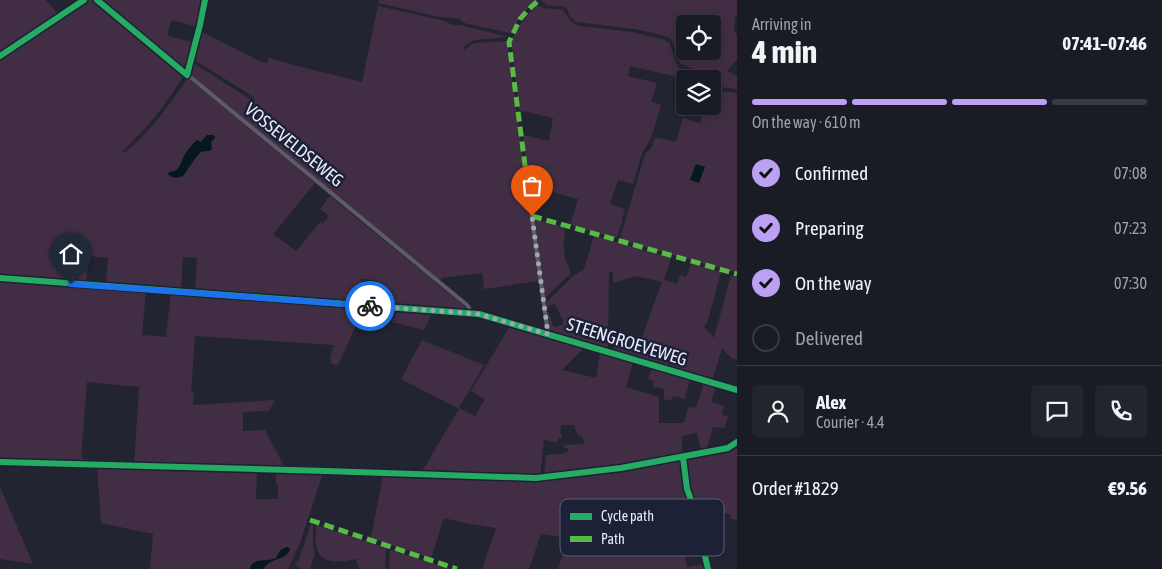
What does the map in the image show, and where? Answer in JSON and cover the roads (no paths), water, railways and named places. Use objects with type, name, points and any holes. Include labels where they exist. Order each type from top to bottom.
[{"type":"street","name":"VOSSEVELDSEWEG","points":[[97,0],[461,300],[469,308],[470,313]]},
{"type":"street","points":[[187,75],[205,0]]},
{"type":"street","points":[[529,196],[548,334]]},
{"type":"street","name":"STEENGROEVEWEG","points":[[0,278],[470,313],[737,390]]},
{"type":"water","points":[[207,135],[215,137],[211,142],[212,148],[210,151],[199,153],[183,176],[171,177],[168,174],[169,172],[176,170],[186,153],[197,140],[201,142]]},
{"type":"water","points":[[696,164],[705,167],[699,183],[690,180]]},
{"type":"water","points":[[286,547],[290,549],[287,555],[272,561],[263,569],[250,569],[256,561],[276,558],[280,551]]}]
